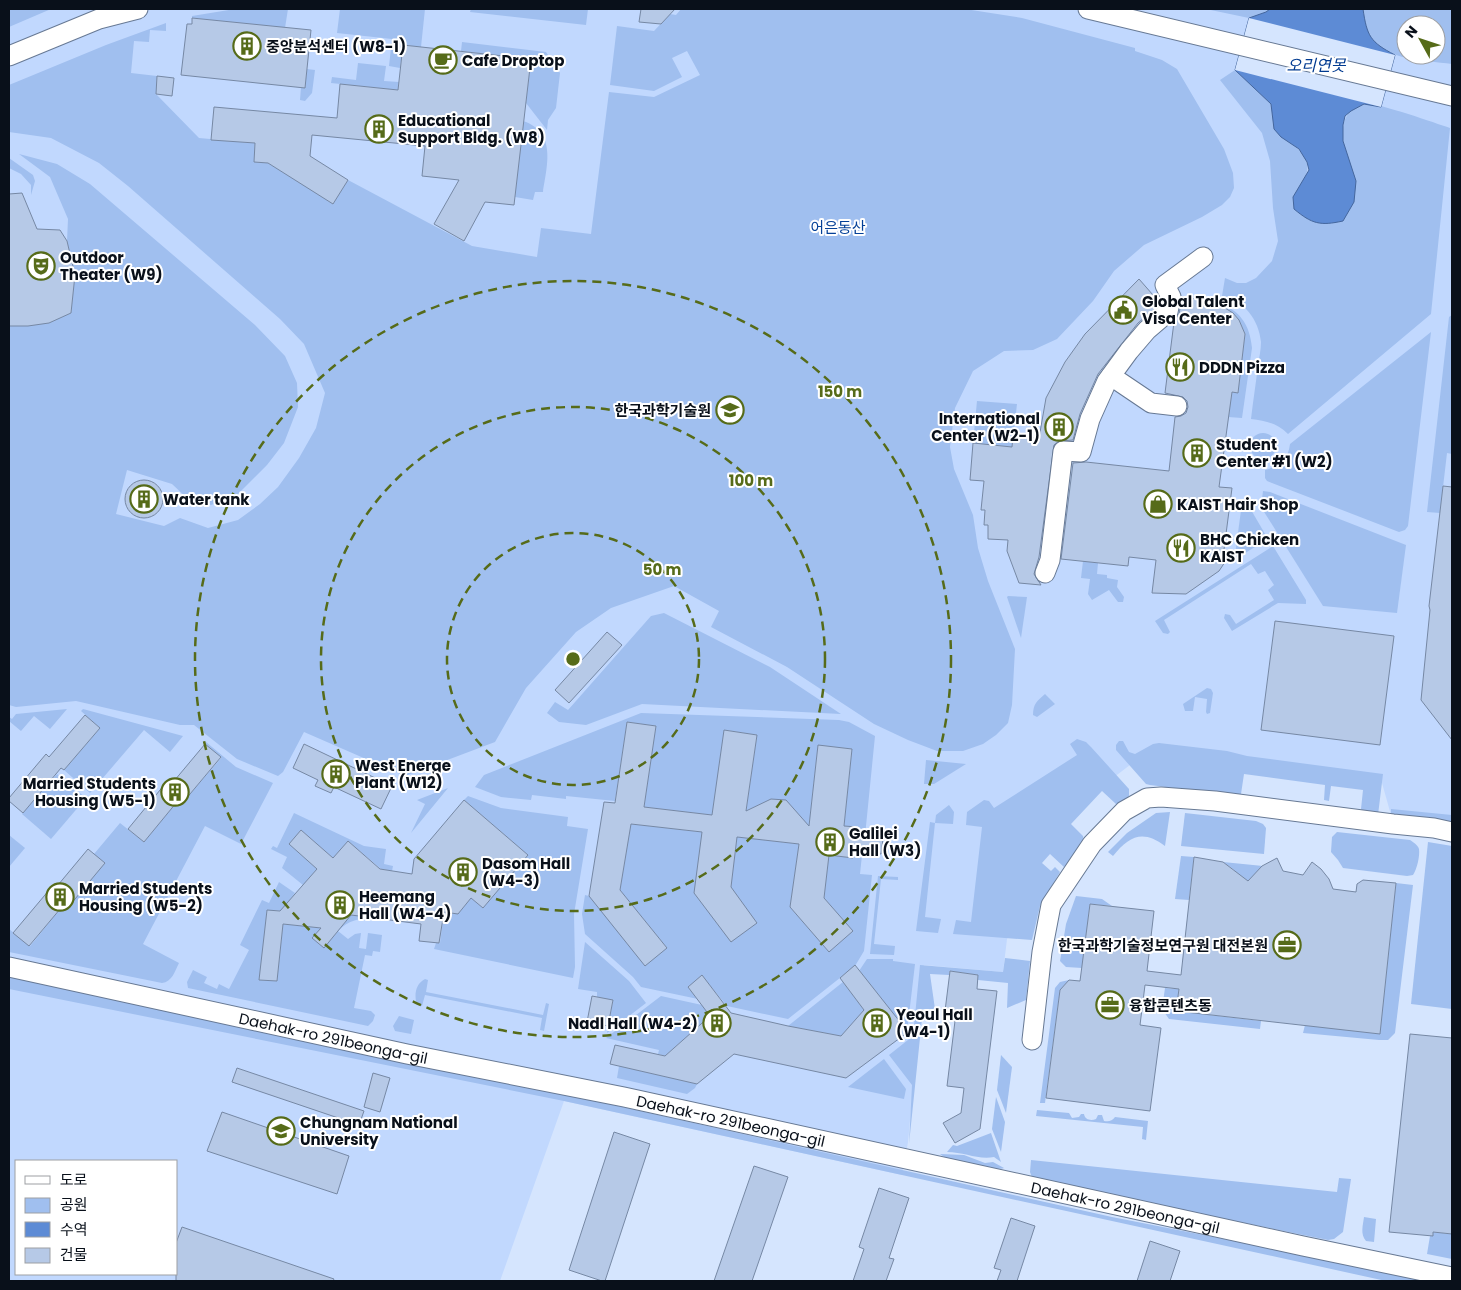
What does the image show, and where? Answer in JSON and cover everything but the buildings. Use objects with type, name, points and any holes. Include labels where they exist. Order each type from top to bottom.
[{"type":"street","points":[[9,56],[99,19],[138,9]]},
{"type":"street","points":[[1088,9],[1452,96]]},
{"type":"street","points":[[1050,569],[1063,450],[1081,452],[1090,418],[1111,376],[1147,330],[1168,312],[1171,297],[1165,285],[1203,257]]},
{"type":"street","points":[[1111,376],[1151,403],[1177,406]]},
{"type":"street","points":[[1032,1040],[1042,952],[1051,905],[1092,844],[1124,811],[1147,798],[1161,797],[1215,801],[1434,828],[1452,832]]},
{"type":"street","name":"Daehak-ro 291beonga-gil","points":[[9,967],[407,1054],[624,1097],[1452,1277]]},
{"type":"shaded area","name":"한국과학기술원","points":[[9,9],[1452,9],[1452,824],[1391,815],[1382,783],[1347,776],[1240,765],[1130,765],[1105,784],[1039,852],[1007,939],[1003,972],[924,965],[908,1142],[902,1175],[564,1101],[500,1281],[9,1281]]},
{"type":"green space","points":[[9,9],[51,9],[9,27]]},
{"type":"green space","points":[[235,9],[288,9],[285,28],[192,18],[192,16]]},
{"type":"green space","points":[[340,9],[425,9],[421,47],[403,45],[400,68],[389,66],[392,39],[337,33]]},
{"type":"green space","points":[[471,9],[588,9],[586,25],[470,12]]},
{"type":"green space","name":"어은동산","points":[[681,9],[965,9],[1022,18],[1135,48],[1135,51],[1162,60],[1177,69],[1224,149],[1233,173],[1234,188],[1230,197],[1222,205],[1202,217],[1144,245],[1114,271],[1093,301],[1057,339],[1033,350],[1004,351],[973,371],[955,408],[950,447],[954,469],[973,515],[978,548],[988,581],[1015,649],[1012,705],[1008,723],[983,744],[963,751],[937,751],[908,740],[874,724],[787,667],[711,627],[719,611],[674,586],[611,608],[576,632],[526,688],[495,742],[405,776],[304,732],[283,772],[278,776],[237,759],[194,725],[180,725],[76,701],[16,707],[9,705],[9,326],[41,324],[71,313],[75,275],[67,241],[68,219],[50,177],[19,154],[57,164],[90,184],[255,325],[285,356],[297,383],[298,407],[284,443],[267,465],[235,497],[211,505],[188,499],[172,484],[127,470],[116,514],[164,526],[180,518],[208,528],[238,520],[260,504],[278,487],[299,458],[316,428],[325,393],[304,344],[280,319],[128,186],[99,163],[51,138],[9,132],[9,85],[106,45],[166,23],[166,31],[150,30],[149,42],[134,41],[131,73],[157,76],[156,94],[199,138],[255,143],[254,161],[268,163],[333,203],[348,180],[472,246],[537,257],[541,228],[591,234],[609,92],[654,97],[700,75],[687,51],[672,58],[682,77],[654,91],[610,85],[617,26],[654,31],[670,14],[676,15]]},
{"type":"green space","points":[[1206,9],[1270,9],[1249,18]]},
{"type":"green space","points":[[1363,9],[1452,9],[1452,64],[1446,63],[1446,15],[1396,15],[1396,55],[1380,47],[1371,39],[1364,24]]},
{"type":"green space","points":[[462,42],[546,52],[560,73],[556,108],[548,120],[547,130],[526,103],[531,59],[461,51]]},
{"type":"green space","points":[[358,63],[386,66],[384,81],[399,82],[398,90],[331,83],[332,77],[356,80]]},
{"type":"green space","points":[[307,69],[315,70],[312,93],[305,101],[300,100],[301,87],[305,87]]},
{"type":"green space","points":[[1235,70],[1271,104],[1281,137],[1298,149],[1306,159],[1307,171],[1305,178],[1356,181],[1345,150],[1343,128],[1349,113],[1358,106],[1371,104],[1381,106],[1450,128],[1431,314],[1288,434],[1280,427],[1271,423],[1251,419],[1261,348],[1260,334],[1249,312],[1237,302],[1222,296],[1225,278],[1237,283],[1246,283],[1256,278],[1272,261],[1278,241],[1273,208],[1270,161],[1262,133],[1220,80]]},
{"type":"green space","points":[[523,121],[534,126],[541,133],[547,151],[543,192],[535,192],[533,200],[515,197]]},
{"type":"green space","points":[[9,158],[33,175],[35,181],[31,195],[31,185],[21,174],[9,168]]},
{"type":"green space","points":[[1216,302],[1237,313],[1246,325],[1251,339],[1252,348],[1242,418],[1228,417],[1232,392],[1238,392],[1245,334],[1239,320],[1233,313],[1225,308],[1216,306]]},
{"type":"green space","points":[[1452,315],[1452,454],[1447,453],[1440,513],[1427,512],[1449,317]]},
{"type":"green space","points":[[1431,332],[1408,526],[1405,530],[1399,532],[1267,481],[1265,470],[1282,462],[1289,450],[1290,444]]},
{"type":"green space","points":[[977,401],[1017,404],[1012,447],[973,443]]},
{"type":"green space","points":[[1263,433],[1272,437],[1276,446],[1272,455],[1263,459],[1254,455],[1250,446],[1254,437]]},
{"type":"green space","points":[[1263,491],[1270,492],[1406,545],[1397,613],[1323,606],[1261,507]]},
{"type":"green space","points":[[1243,501],[1247,503],[1268,539],[1237,558],[1235,555]]},
{"type":"green space","points":[[1273,546],[1306,600],[1306,604],[1278,603],[1232,631],[1224,618],[1225,614],[1230,615],[1236,624],[1274,600],[1268,590],[1274,585],[1265,571],[1258,574],[1251,564],[1164,620],[1170,632],[1168,634],[1163,633],[1155,621]]},
{"type":"green space","points":[[1083,561],[1098,563],[1097,574],[1107,575],[1107,578],[1118,580],[1117,587],[1124,597],[1123,602],[1118,602],[1109,590],[1092,600],[1088,594],[1090,579],[1081,578]]},
{"type":"green space","points":[[1007,597],[1027,597],[1021,638]]},
{"type":"green space","points":[[664,613],[770,667],[841,714],[642,704],[586,725],[559,722],[547,713],[555,702],[568,710],[651,616]]},
{"type":"green space","points":[[1207,688],[1211,689],[1213,693],[1210,713],[1207,714],[1206,712],[1207,699],[1195,697],[1193,711],[1185,711],[1183,704]]},
{"type":"green space","points":[[1045,694],[1055,704],[1037,717],[1033,715],[1035,705]]},
{"type":"green space","points":[[67,709],[50,729],[34,716],[21,731],[9,721],[9,717],[12,719],[16,714]]},
{"type":"green space","points":[[83,709],[183,736],[170,752],[144,730],[90,793],[64,770],[100,728],[81,711]]},
{"type":"green space","points":[[641,713],[839,720],[849,722],[875,736],[865,836],[856,835],[857,827],[844,826],[852,749],[818,746],[809,826],[799,825],[797,813],[786,800],[745,819],[757,735],[725,730],[712,815],[644,807],[656,726],[627,722],[615,801],[566,796],[566,799],[532,795],[531,800],[501,797],[475,787],[484,775]]},
{"type":"green space","points":[[1077,739],[1086,742],[1091,747],[1129,789],[1129,796],[1122,803],[1116,804],[1102,791],[1071,824],[1083,836],[1084,844],[1064,867],[1050,854],[1042,863],[1051,871],[1055,867],[1060,872],[1040,906],[1032,940],[953,934],[956,920],[971,922],[982,827],[966,825],[967,812],[984,800],[989,801],[994,808],[1077,755],[1070,744]]},
{"type":"green space","points":[[1119,741],[1123,741],[1129,752],[1135,754],[1153,744],[1159,743],[1383,774],[1378,815],[1365,813],[1361,809],[1363,790],[1331,786],[1329,801],[1324,800],[1325,785],[1244,774],[1241,794],[1237,796],[1146,784],[1116,750],[1116,745]]},
{"type":"green space","points":[[206,742],[236,767],[273,783],[241,844],[205,826],[143,944],[179,963],[171,978],[162,983],[9,952],[9,929],[30,946],[66,902],[70,905],[94,854],[120,823],[144,842],[181,797],[185,800],[221,758],[205,744]]},
{"type":"green space","points":[[926,760],[966,764],[934,784],[924,784]]},
{"type":"green space","points":[[57,774],[86,798],[51,839],[22,814]]},
{"type":"green space","points":[[448,788],[411,833],[425,804],[417,800]]},
{"type":"green space","points":[[468,796],[501,808],[568,817],[567,826],[588,829],[574,914],[575,967],[573,978],[434,949],[436,943],[440,943],[444,912],[458,914],[471,898],[483,908],[528,855],[464,800]]},
{"type":"green space","points":[[949,805],[954,812],[953,824],[935,823],[936,815]]},
{"type":"green space","points":[[1391,809],[1452,815],[1452,824],[1391,815]]},
{"type":"green space","points":[[1170,812],[1165,846],[1143,836],[1137,837],[1125,844],[1113,856],[1108,852],[1127,833],[1156,813]]},
{"type":"green space","points":[[294,813],[364,846],[386,849],[384,864],[393,866],[392,871],[381,869],[348,841],[333,858],[301,830],[289,844],[317,869],[303,885],[282,868],[287,857],[271,849],[273,846],[277,848]]},
{"type":"green space","points":[[1185,813],[1256,821],[1263,824],[1266,828],[1264,854],[1181,846]]},
{"type":"green space","points":[[930,822],[935,823],[925,917],[941,919],[938,933],[916,931]]},
{"type":"green space","points":[[631,824],[702,832],[731,887],[737,837],[799,844],[790,907],[829,952],[852,931],[824,898],[829,855],[852,858],[853,852],[866,852],[862,855],[860,874],[872,875],[864,951],[855,966],[788,1019],[727,1006],[702,976],[688,987],[698,999],[641,987],[633,977],[585,934],[582,914],[585,895],[589,896],[667,948],[620,890]]},
{"type":"green space","points":[[1337,832],[1410,840],[1419,849],[1419,859],[1413,875],[1407,876],[1343,868],[1331,852],[1332,837]]},
{"type":"green space","points":[[9,835],[25,848],[9,867]]},
{"type":"green space","points":[[1428,842],[1452,846],[1452,1009],[1411,1004]]},
{"type":"green space","points":[[1181,856],[1194,857],[1189,900],[1175,899]]},
{"type":"green space","points":[[1223,862],[1263,866],[1250,880],[1245,891],[1232,890],[1234,870]]},
{"type":"green space","points":[[878,876],[898,877],[898,880],[881,879],[874,944],[895,946],[894,955],[870,954]]},
{"type":"green space","points":[[279,882],[295,893],[289,901],[298,909],[285,911],[267,910],[260,980],[277,981],[283,924],[321,928],[313,938],[324,948],[351,915],[374,918],[354,920],[338,931],[348,939],[355,934],[361,933],[359,948],[366,949],[368,933],[382,935],[380,952],[373,951],[372,956],[365,955],[354,1008],[371,1011],[375,1015],[373,1021],[368,1026],[188,988],[187,982],[193,970],[207,977],[204,983],[217,989],[219,984],[229,989],[249,950],[240,945],[262,900],[269,903]]},
{"type":"green space","points":[[1396,883],[1413,885],[1395,1033],[1388,1040],[1379,1040],[1303,1033],[1305,1025],[1379,1033]]},
{"type":"green space","points":[[1076,896],[1102,899],[1112,906],[1090,904],[1082,968],[1066,967],[1060,961],[1066,924]]},
{"type":"green space","points":[[585,942],[629,981],[646,1003],[607,1033],[613,1001],[597,997],[597,992],[578,989]]},
{"type":"green space","points":[[1005,958],[1030,961],[1026,1000],[1007,1008],[1008,983],[978,980],[978,975],[950,971],[949,975],[930,974],[935,1009],[923,1009],[909,1144],[912,1085],[889,1055],[913,1036],[920,965],[1003,972]]},
{"type":"green space","points":[[867,959],[893,959],[893,961],[915,964],[907,1032],[859,971]]},
{"type":"green space","points":[[9,977],[600,1102],[1112,1217],[1438,1281],[1386,1281],[564,1101],[9,989]]},
{"type":"green space","points":[[425,979],[428,980],[426,992],[543,1015],[546,1003],[549,1004],[544,1031],[540,1030],[542,1018],[425,995],[422,1006],[417,1005],[416,990]]},
{"type":"green space","points":[[1069,980],[1060,990],[1045,1103],[1040,1103],[1055,988],[1060,982]]},
{"type":"green space","points":[[843,982],[864,1010],[841,1036],[788,1026]]},
{"type":"green space","points":[[1165,988],[1179,989],[1176,1011],[1261,1021],[1260,1029],[1169,1019],[1162,1009]]},
{"type":"green space","points":[[661,996],[702,1005],[710,1016],[665,1056],[658,1054],[659,1050],[606,1038]]},
{"type":"green space","points":[[399,1016],[414,1020],[411,1034],[395,1031],[393,1026]]},
{"type":"green space","points":[[1001,1055],[1012,1067],[1006,1113],[997,1090]]},
{"type":"green space","points":[[884,1059],[906,1089],[904,1099],[848,1087]]},
{"type":"green space","points":[[619,1066],[697,1084],[687,1094],[617,1078]]},
{"type":"green space","points":[[996,1097],[1005,1122],[1001,1152],[992,1129]]},
{"type":"green space","points":[[1037,1110],[1069,1113],[1072,1118],[1084,1114],[1090,1120],[1096,1119],[1098,1115],[1102,1115],[1104,1121],[1112,1120],[1115,1117],[1148,1121],[1146,1140],[1142,1139],[1143,1127],[1036,1116]]},
{"type":"green space","points":[[991,1133],[1001,1162],[994,1157],[988,1158],[947,1152],[953,1145],[957,1146]]},
{"type":"green space","points":[[940,1154],[964,1155],[985,1163],[993,1162],[1004,1168],[991,1169],[971,1166]]},
{"type":"green space","points":[[1031,1160],[1337,1192],[1339,1178],[1351,1179],[1343,1232],[1334,1239],[1328,1240],[1033,1180],[1030,1172]]},
{"type":"green space","points":[[1364,1217],[1376,1219],[1374,1242],[1366,1241],[1364,1238],[1362,1229]]},
{"type":"green space","points":[[1433,1232],[1452,1234],[1452,1259],[1427,1254],[1430,1236],[1433,1236]]},
{"type":"water","name":"오리연못","points":[[1270,9],[1363,9],[1366,26],[1371,37],[1380,46],[1395,55],[1381,107],[1364,104],[1345,116],[1343,141],[1356,181],[1354,202],[1343,221],[1322,223],[1311,221],[1294,209],[1293,197],[1309,170],[1307,162],[1299,149],[1281,137],[1274,129],[1271,104],[1235,70],[1249,18]]},
{"type":"pier","points":[[1249,18],[1395,55],[1381,107],[1235,70]]},
{"type":"place","name":"중앙분석센터 (W8-1)","points":[[247,46]]},
{"type":"place","name":"Cafe Droptop","points":[[443,60]]},
{"type":"place","name":"Educational Support Bldg. (W8)","points":[[379,129]]},
{"type":"place","name":"Outdoor Theater (W9)","points":[[41,266]]},
{"type":"place","name":"Global Talent Visa Center","points":[[1123,310]]},
{"type":"place","name":"DDDN Pizza","points":[[1180,367]]},
{"type":"place","name":"한국과학기술원","points":[[730,410]]},
{"type":"place","name":"International Center (W2-1)","points":[[1059,427]]},
{"type":"place","name":"Student Center #1 (W2)","points":[[1197,453]]},
{"type":"place","name":"Water tank","points":[[144,499]]},
{"type":"place","name":"KAIST Hair Shop","points":[[1158,504]]},
{"type":"place","name":"BHC Chicken KAIST","points":[[1181,548]]},
{"type":"place","name":"West Energe Plant (W12)","points":[[336,774]]},
{"type":"place","name":"Married Students Housing (W5-1)","points":[[175,792]]},
{"type":"place","name":"Galilei Hall (W3)","points":[[830,842]]},
{"type":"place","name":"Dasom Hall (W4-3)","points":[[463,872]]},
{"type":"place","name":"Married Students Housing (W5-2)","points":[[60,897]]},
{"type":"place","name":"Heemang Hall (W4-4)","points":[[340,905]]},
{"type":"place","name":"한국과학기술정보연구원 대전본원","points":[[1287,945]]},
{"type":"place","name":"융합콘텐츠동","points":[[1110,1005]]},
{"type":"place","name":"Nadl Hall (W4-2)","points":[[717,1023]]},
{"type":"place","name":"Yeoul Hall (W4-1)","points":[[877,1023]]},
{"type":"place","name":"Chungnam National University","points":[[281,1131]]}]
